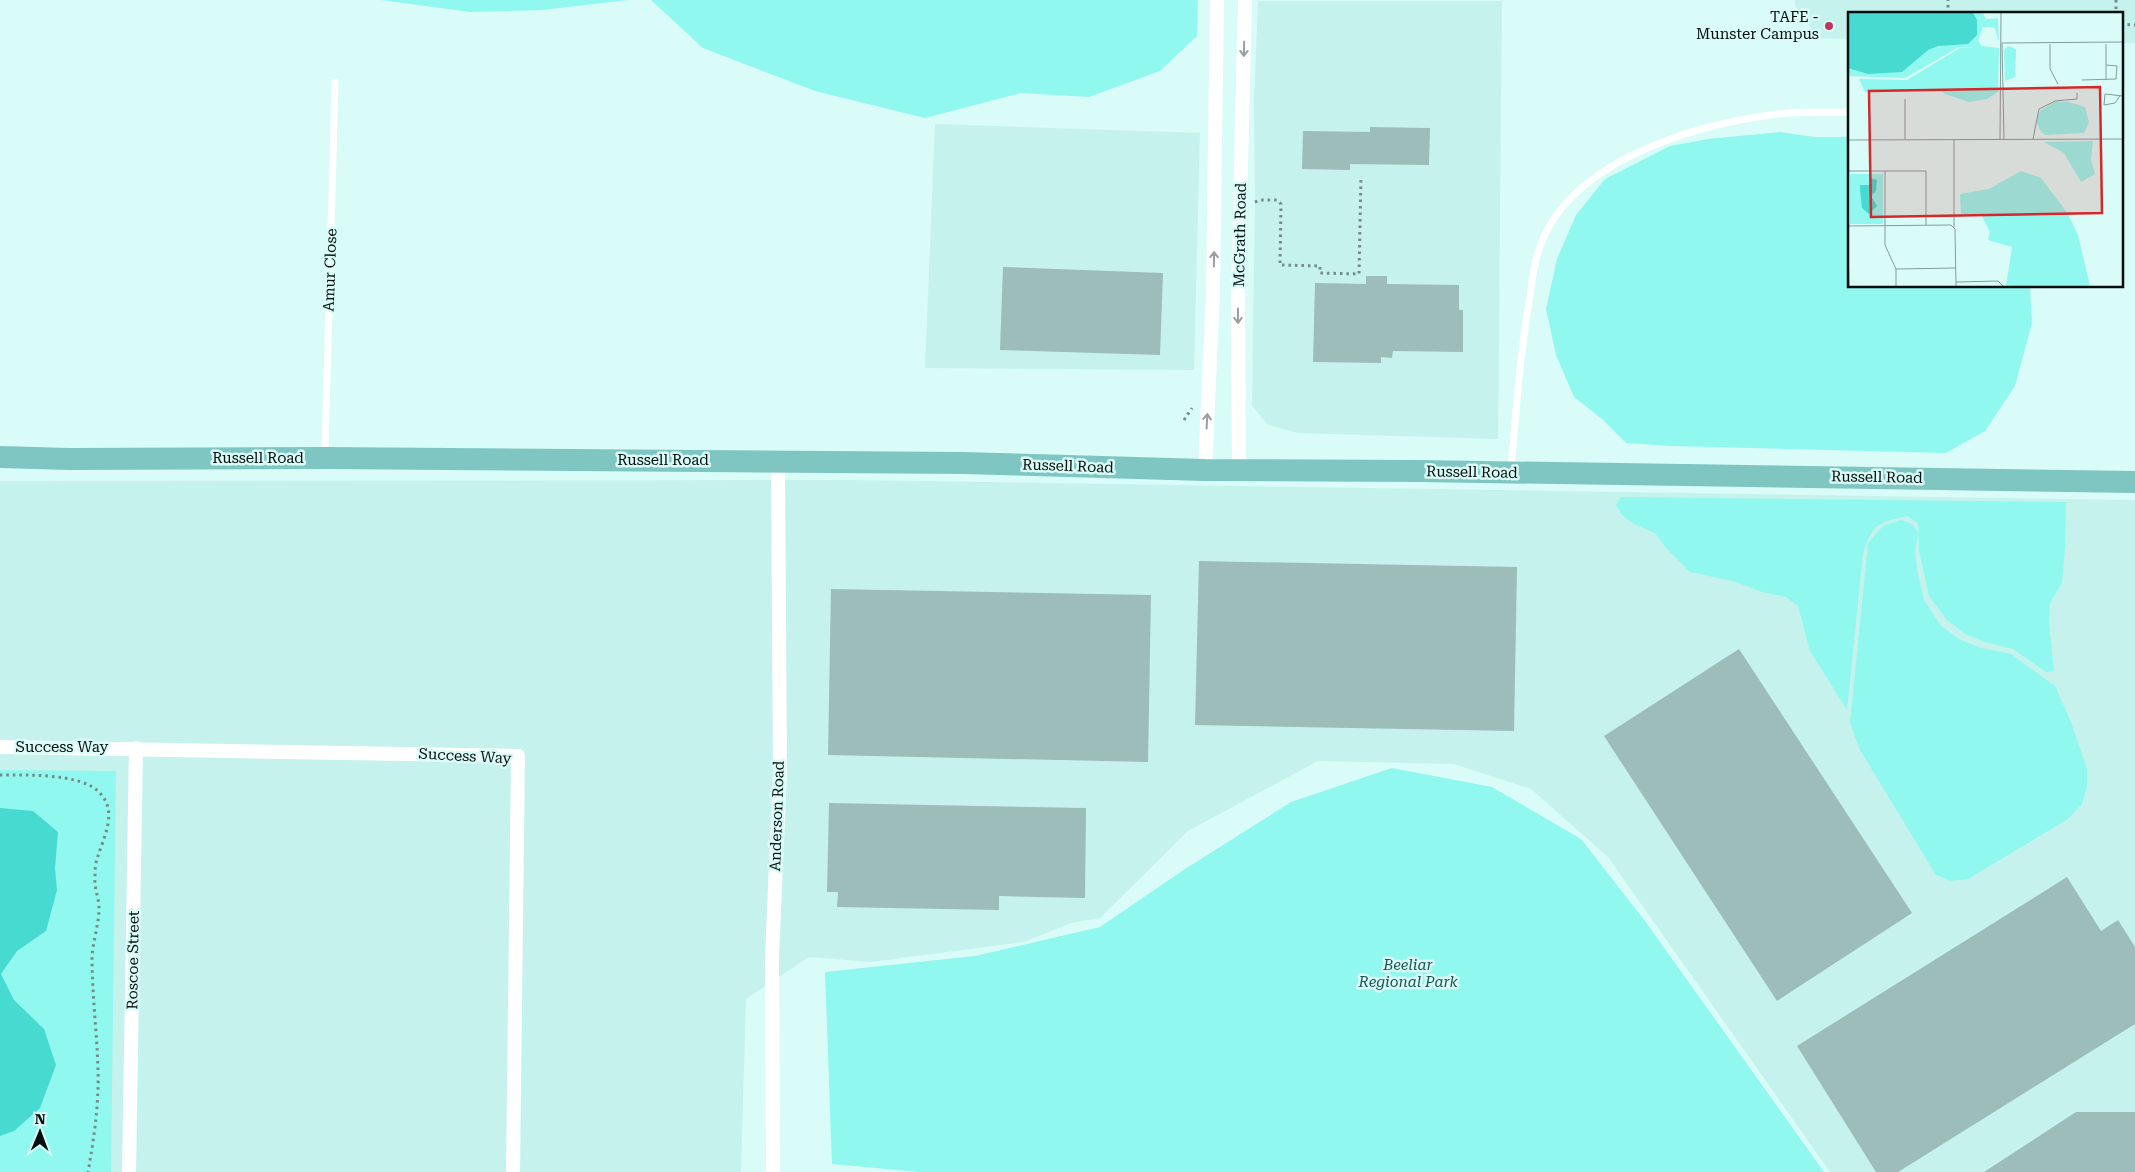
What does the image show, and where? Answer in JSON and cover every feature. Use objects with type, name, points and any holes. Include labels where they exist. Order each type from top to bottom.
[{"type":"main road","name":"Russell Road","points":[[0,457],[69,459],[325,458],[963,463],[1205,470],[2135,482]]},
{"type":"street","name":"McGrath Road","points":[[1205,470],[1213,293],[1217,0]]},
{"type":"street","name":"McGrath Road","points":[[1239,470],[1238,294],[1245,0]]},
{"type":"street","name":"Anderson Road","points":[[773,1172],[772,956],[780,771],[778,461]]},
{"type":"street","name":"Success Way","points":[[0,747],[518,756],[513,1172]]},
{"type":"street","name":"Roscoe Street","points":[[129,1172],[136,748]]},
{"type":"lane","name":"Amur Close","points":[[325,458],[335,82]]},
{"type":"lane","points":[[1510,473],[1523,338],[1538,252],[1554,218],[1567,204],[1607,168],[1664,140],[1724,124],[1779,114],[1848,112]]},
{"type":"path","points":[[2122,24],[2135,25]]},
{"type":"path","points":[[1251,205],[1260,200],[1277,200],[1281,204],[1280,265],[1320,266],[1320,273],[1359,274],[1361,176]]},
{"type":"path","points":[[0,775],[68,778],[100,792],[107,806],[108,830],[96,860],[95,878],[99,909],[92,955],[93,1013],[98,1070],[98,1109],[88,1172]]},
{"type":"shaded area","name":"TAFE - Munster Campus","points":[[1795,0],[2135,0],[2135,43],[2122,43],[2122,12],[1848,12],[1848,39],[1818,38],[1795,6]]},
{"type":"shaded area","points":[[1258,1],[1502,1],[1498,439],[1298,433],[1268,425],[1252,406],[1255,202],[1254,100]]},
{"type":"shaded area","points":[[935,124],[1200,133],[1194,370],[925,368]]},
{"type":"shaded area","points":[[850,480],[2135,500],[2135,1172],[1830,1172],[1608,857],[1531,789],[1454,764],[1318,761],[1188,831],[1100,918],[1071,923],[1024,942],[871,962],[809,957],[746,999],[741,1172],[0,1172],[0,481]]},
{"type":"shaded area","points":[[0,808],[33,811],[58,832],[55,868],[57,890],[46,931],[17,951],[1,974],[14,1000],[44,1029],[56,1065],[40,1108],[14,1131],[0,1136]]},
{"type":"green space","points":[[381,0],[628,0],[542,10],[470,12]]},
{"type":"green space","points":[[651,0],[1198,0],[1197,36],[1160,71],[1089,97],[1021,93],[925,118],[815,91],[703,48]]},
{"type":"green space","points":[[1780,132],[1815,137],[1848,137],[1848,288],[2030,288],[2032,323],[2015,386],[1985,431],[1946,453],[1672,446],[1626,443],[1602,419],[1574,397],[1556,355],[1546,309],[1557,259],[1576,215],[1605,179],[1670,146],[1708,139]]},
{"type":"green space","points":[[1621,497],[2066,502],[2062,583],[2050,603],[2049,622],[2054,671],[2046,672],[2013,649],[1985,642],[1965,634],[1947,620],[1929,596],[1919,551],[1918,523],[1907,516],[1877,526],[1869,536],[1866,544],[1863,554],[1847,710],[1810,651],[1798,606],[1786,597],[1762,592],[1736,582],[1690,572],[1666,548],[1655,533],[1634,524],[1622,515],[1616,505]]},
{"type":"green space","points":[[1901,520],[1912,524],[1918,533],[1915,551],[1924,600],[1941,626],[1961,640],[1981,648],[2011,654],[2055,686],[2071,722],[2087,769],[2087,787],[2082,804],[2068,819],[1968,879],[1951,881],[1936,875],[1860,750],[1850,723],[1868,543],[1883,526]]},
{"type":"green space","name":"Beeliar Regional Park","points":[[1392,768],[1492,787],[1581,839],[1645,921],[1824,1172],[919,1172],[832,1164],[825,972],[975,956],[1100,927],[1182,871],[1291,802]]},
{"type":"green space","points":[[0,770],[116,771],[111,1172],[0,1172]]},
{"type":"building","points":[[1370,127],[1430,128],[1429,165],[1350,164],[1350,170],[1302,169],[1303,131],[1370,132]]},
{"type":"building","points":[[1003,267],[1163,273],[1160,355],[1000,350]]},
{"type":"building","points":[[1366,276],[1387,276],[1387,284],[1459,285],[1459,310],[1463,310],[1463,352],[1393,351],[1392,358],[1381,357],[1381,363],[1313,362],[1315,283],[1366,284]]},
{"type":"building","points":[[1199,561],[1517,567],[1514,731],[1195,725]]},
{"type":"building","points":[[831,589],[1151,595],[1148,762],[828,755]]},
{"type":"building","points":[[1739,649],[1912,913],[1777,1001],[1604,736]]},
{"type":"building","points":[[829,803],[1086,808],[1085,898],[999,896],[999,910],[837,907],[838,892],[827,892]]},
{"type":"building","points":[[2067,877],[2101,931],[2118,920],[2135,947],[2135,1024],[1898,1172],[1876,1172],[1797,1046]]},
{"type":"building","points":[[2076,1112],[2135,1112],[2135,1172],[1984,1172]]},
{"type":"place","name":"TAFE - Munster Campus","points":[[1829,26]]}]
